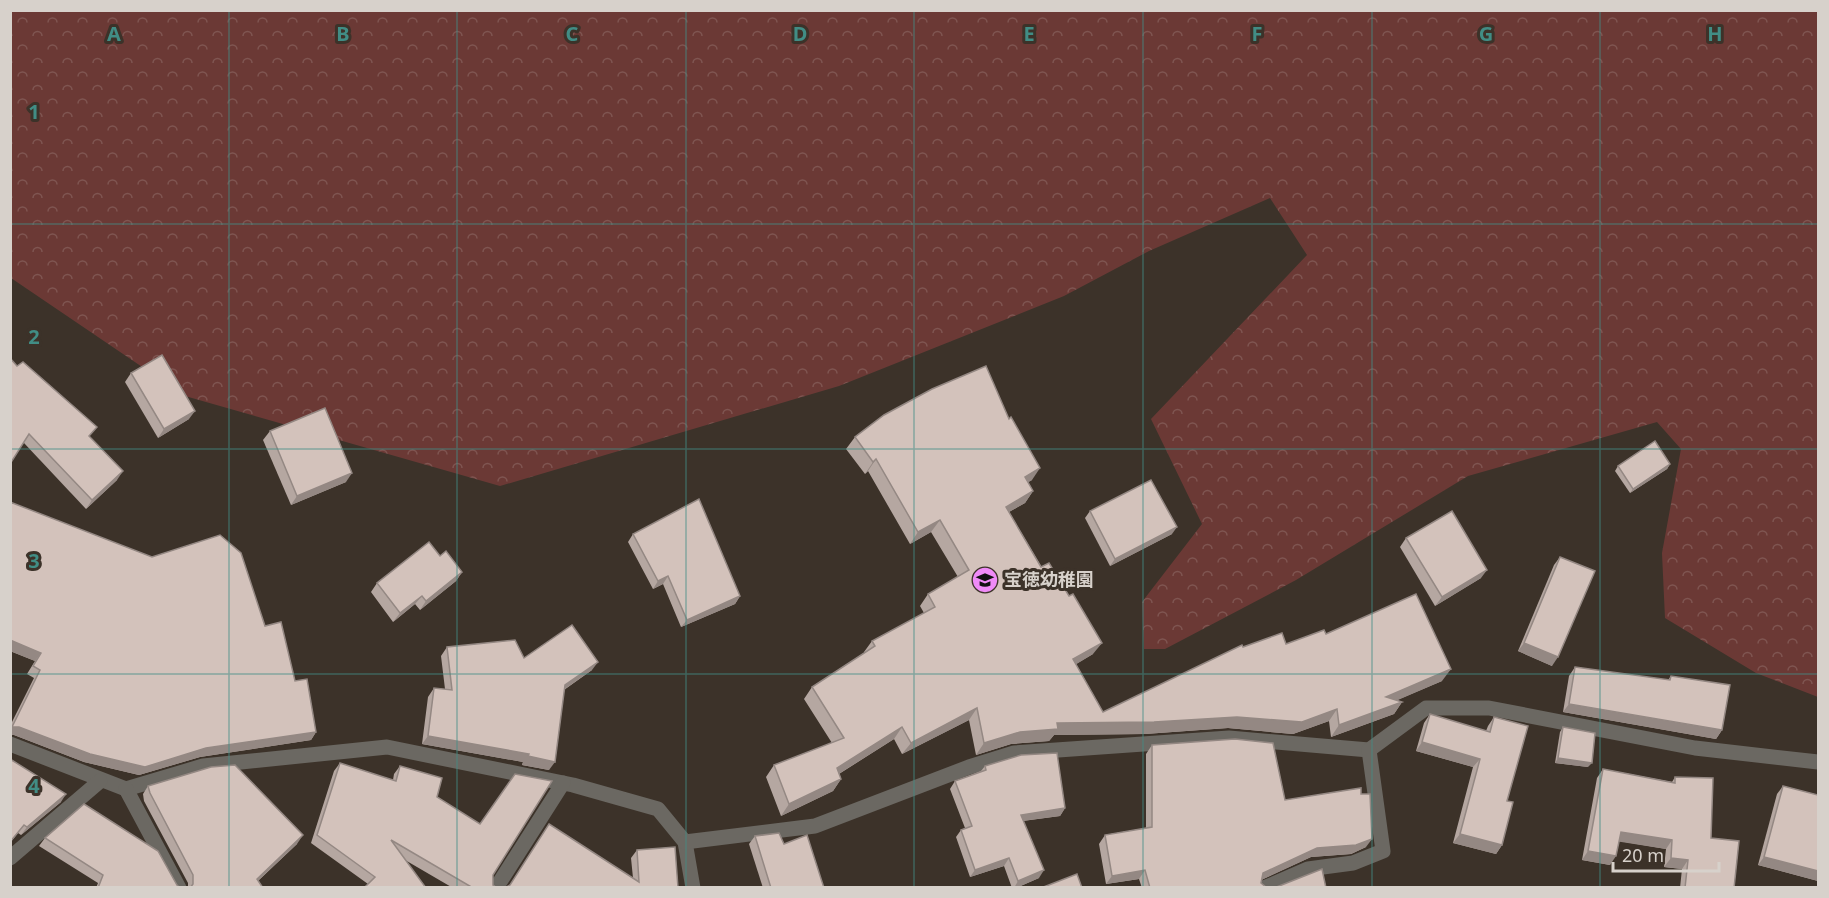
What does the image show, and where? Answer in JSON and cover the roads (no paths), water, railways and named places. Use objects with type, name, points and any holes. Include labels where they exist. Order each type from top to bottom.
[{"type":"street","points":[[685,842],[815,826],[969,767],[1014,753],[1229,738],[1369,750],[1426,708],[1489,708],[1695,748],[1818,762]]},
{"type":"street","points":[[10,744],[100,781],[126,789],[203,766],[387,747],[563,783],[658,809],[685,842],[693,888]]},
{"type":"street","points":[[1264,888],[1308,868],[1353,863],[1383,851],[1369,750]]},
{"type":"street","points":[[10,858],[100,781]]},
{"type":"street","points":[[496,888],[563,783]]},
{"type":"street","points":[[126,789],[179,888]]},
{"type":"place","name":"宝徳幼稚園","points":[[985,580]]}]
